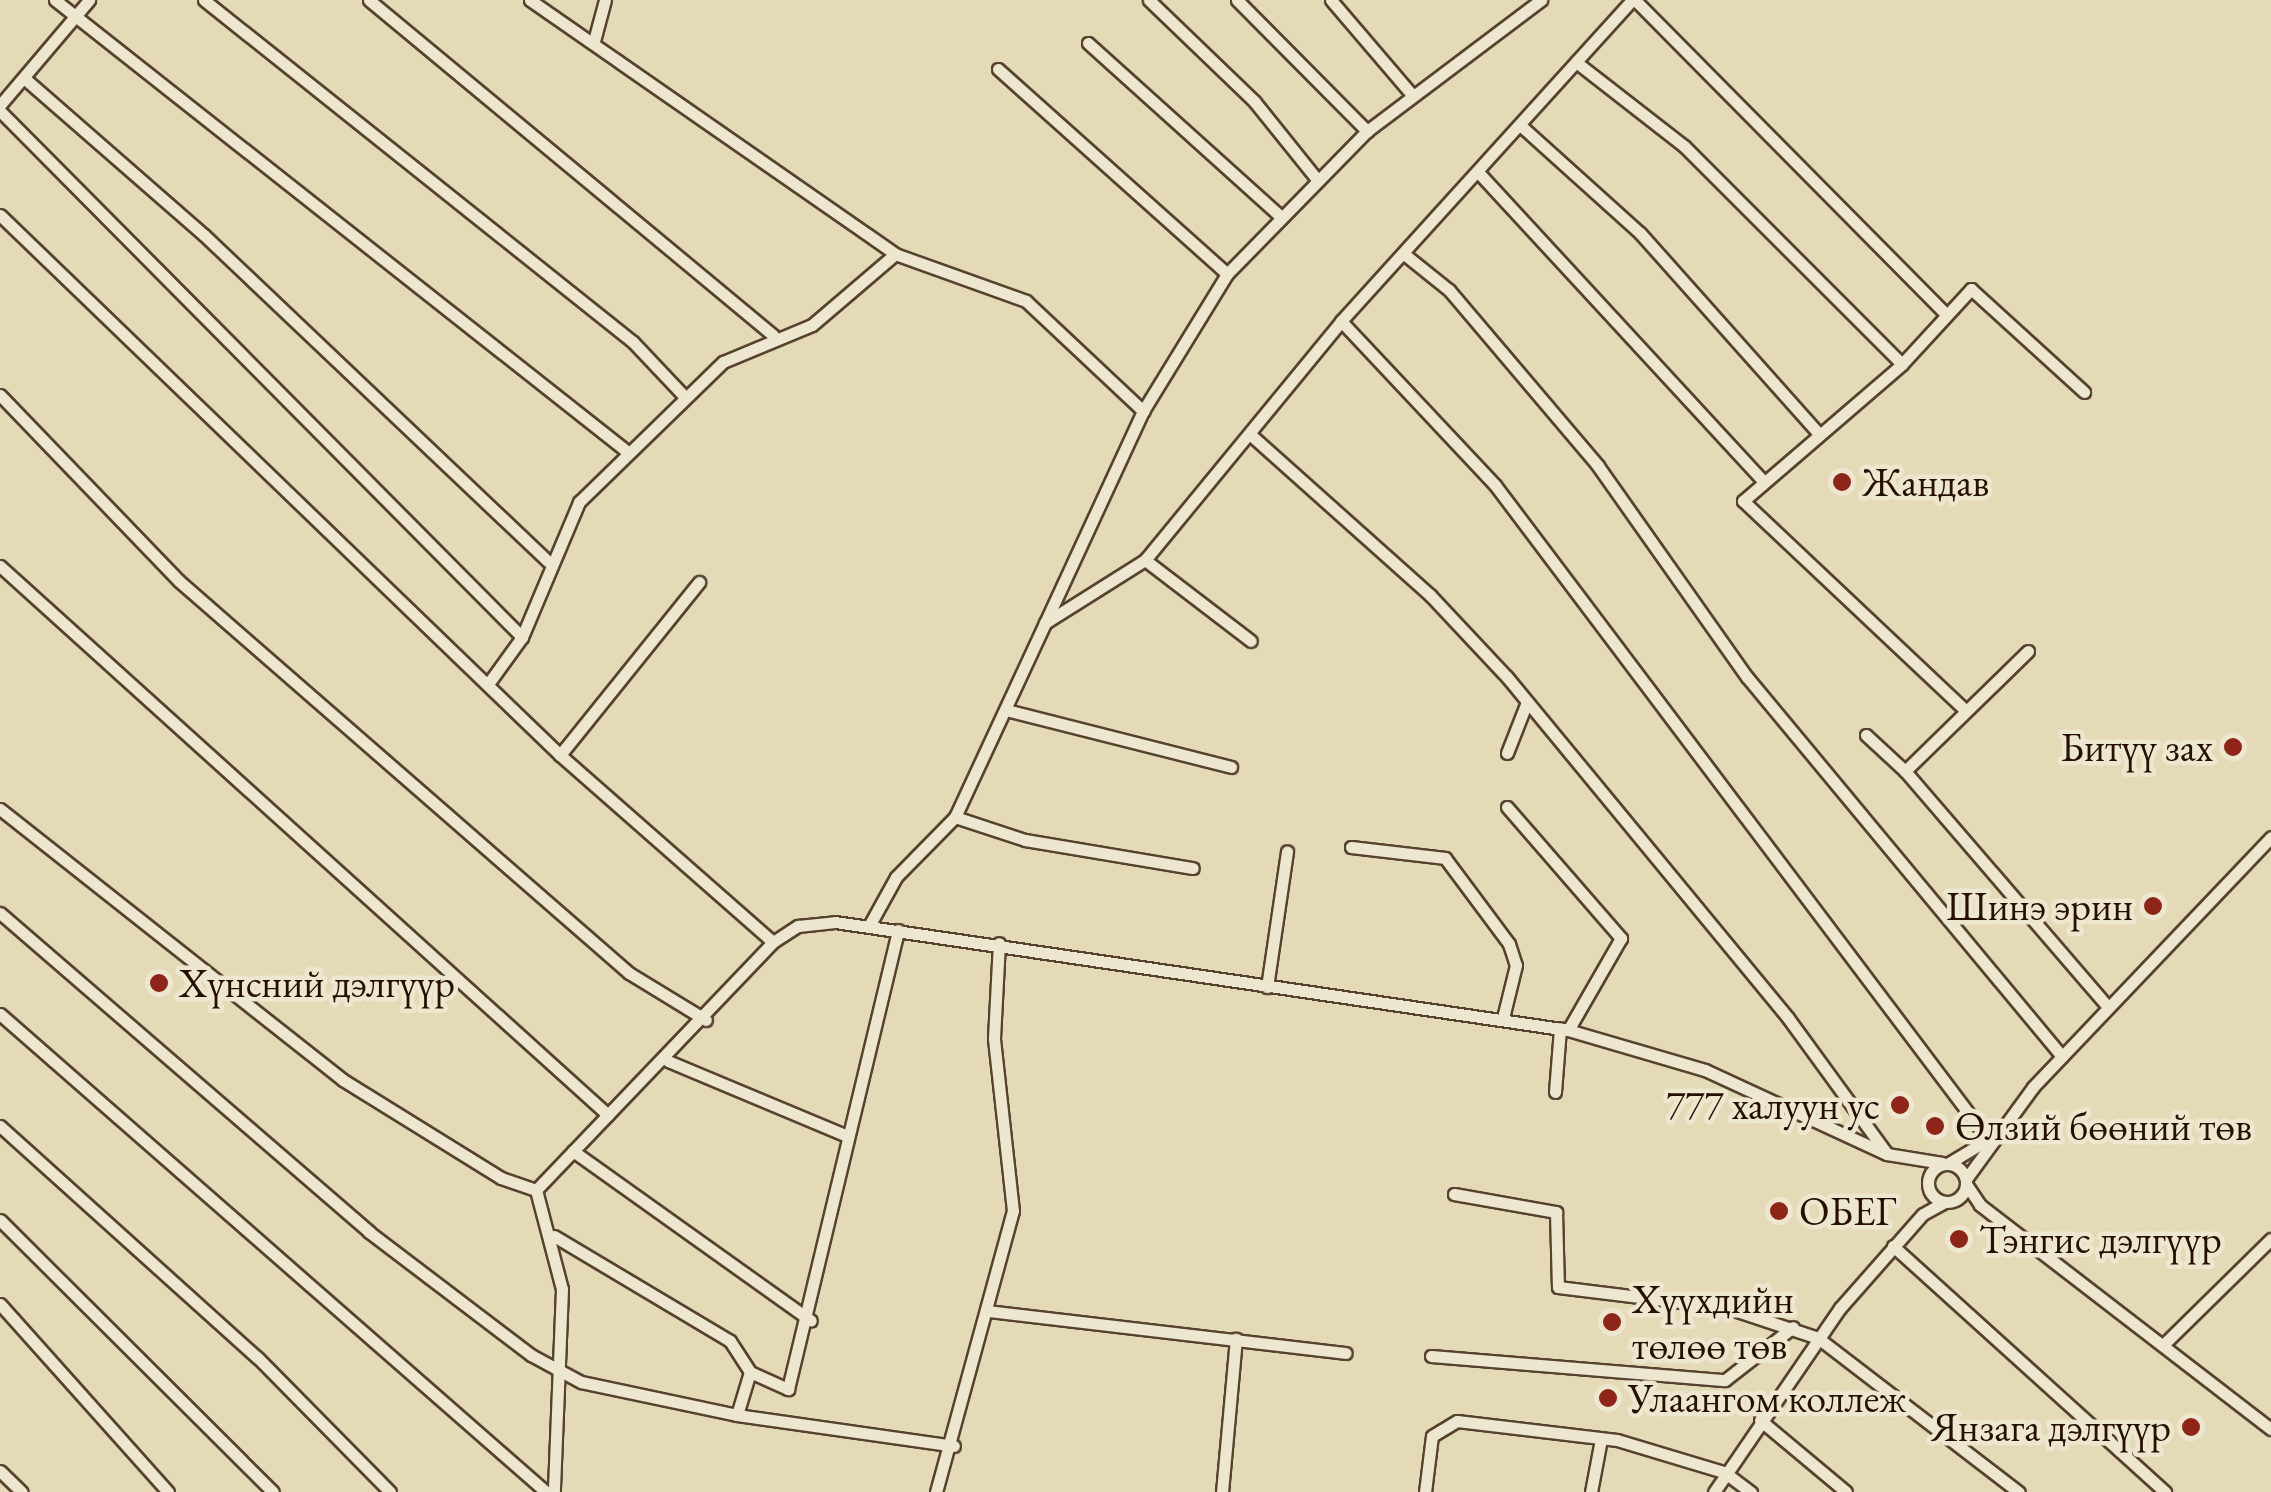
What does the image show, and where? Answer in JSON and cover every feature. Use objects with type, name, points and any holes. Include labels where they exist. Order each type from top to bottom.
[{"type":"street","points":[[55,0],[628,453]]},
{"type":"street","points":[[89,0],[0,108],[522,637]]},
{"type":"street","points":[[204,0],[633,342],[685,397]]},
{"type":"street","points":[[369,0],[773,335]]},
{"type":"street","points":[[530,0],[895,254],[1026,301],[1143,411]]},
{"type":"street","points":[[594,41],[604,0]]},
{"type":"street","points":[[1149,0],[1254,101],[1315,176]]},
{"type":"street","points":[[1237,0],[1367,131]]},
{"type":"street","points":[[1331,0],[1412,96]]},
{"type":"street","points":[[868,926],[896,877],[954,818],[1010,712],[1045,623],[1143,411],[1227,274],[1315,176],[1367,131],[1541,0]]},
{"type":"street","points":[[1045,623],[1145,560],[1252,436],[1341,321],[1633,0],[1944,313]]},
{"type":"street","points":[[1088,43],[1278,214]]},
{"type":"street","points":[[1576,62],[1684,146],[1902,364]]},
{"type":"street","points":[[998,68],[1227,274]]},
{"type":"street","points":[[24,78],[204,234],[548,561]]},
{"type":"street","points":[[1520,125],[1640,232],[1817,432]]},
{"type":"street","points":[[1478,172],[1764,482]]},
{"type":"street","points":[[0,215],[560,755],[773,942]]},
{"type":"street","points":[[488,684],[522,637],[548,561],[579,502],[685,397],[773,335],[812,325],[895,254]]},
{"type":"street","points":[[1404,254],[1450,290],[1598,466],[1747,677],[2062,1056]]},
{"type":"street","points":[[1965,710],[1742,501],[1817,432],[1902,364],[1944,313],[1971,289],[2084,392]]},
{"type":"street","points":[[1341,321],[1471,454],[1852,947],[1986,1140]]},
{"type":"street","points":[[0,394],[179,580],[629,973],[706,1020]]},
{"type":"street","points":[[1252,436],[1430,595],[1526,702],[1788,1018],[1886,1154]]},
{"type":"street","points":[[1145,560],[1251,641]]},
{"type":"street","points":[[0,566],[379,918],[608,1115]]},
{"type":"street","points":[[560,755],[698,582]]},
{"type":"street","points":[[1904,771],[2028,651]]},
{"type":"street","points":[[1506,753],[1526,702]]},
{"type":"street","points":[[1010,712],[1231,768]]},
{"type":"street","points":[[1866,735],[1904,771],[2108,1007]]},
{"type":"street","points":[[1507,807],[1621,938],[1564,1029],[1555,1092]]},
{"type":"street","points":[[0,809],[342,1080],[501,1178],[536,1190],[554,1236],[560,1362],[554,1492]]},
{"type":"street","points":[[954,818],[1026,840],[1193,868]]},
{"type":"street","points":[[1714,1492],[1818,1338],[1894,1246],[1922,1214],[1950,1201],[1966,1182],[1986,1140],[2108,1007],[2267,849],[2271,837]]},
{"type":"street","points":[[1351,846],[1445,858],[1509,944],[1516,965],[1503,1018]]},
{"type":"street","points":[[1267,987],[1287,851]]},
{"type":"street","points":[[0,914],[369,1232],[531,1354],[560,1362],[581,1382],[736,1415],[954,1446]]},
{"type":"street","points":[[536,1190],[608,1115],[668,1061],[773,942],[814,923],[999,943],[1267,987],[1503,1018],[1564,1029],[1705,1070],[1886,1154],[1946,1163],[1966,1182],[1980,1205],[2271,1430]]},
{"type":"street","points":[[554,1236],[730,1340],[750,1372],[788,1389],[811,1321],[845,1135],[898,930]]},
{"type":"street","points":[[936,1492],[954,1446],[1013,1212],[994,1038],[999,943]]},
{"type":"street","points":[[0,1014],[546,1492]]},
{"type":"street","points":[[668,1061],[845,1135]]},
{"type":"street","points":[[0,1126],[258,1358],[390,1492]]},
{"type":"street","points":[[1922,1214],[1928,1184],[1946,1163],[1986,1140]]},
{"type":"street","points":[[573,1151],[811,1321]]},
{"type":"street","points":[[1906,1160],[1950,1201],[1980,1205]]},
{"type":"street","points":[[1454,1194],[1556,1212],[1558,1287],[1728,1308],[1818,1338],[2019,1492]]},
{"type":"street","points":[[0,1220],[273,1492]]},
{"type":"street","points":[[2164,1344],[2271,1239]]},
{"type":"street","points":[[1894,1246],[2166,1492]]},
{"type":"street","points":[[0,1304],[168,1492]]},
{"type":"street","points":[[988,1311],[1346,1353]]},
{"type":"street","points":[[1431,1356],[1724,1380],[1793,1327]]},
{"type":"street","points":[[1222,1492],[1236,1339]]},
{"type":"street","points":[[736,1415],[750,1372]]},
{"type":"street","points":[[1760,1420],[1846,1492]]},
{"type":"street","points":[[1425,1492],[1440,1424],[1601,1439],[1724,1472],[1751,1492]]},
{"type":"street","points":[[1590,1492],[1601,1439]]},
{"type":"street","points":[[0,1471],[22,1492]]},
{"type":"place","name":"Жандав","points":[[1842,482]]},
{"type":"place","name":"Битүү зах","points":[[2233,747]]},
{"type":"place","name":"Шинэ эрин","points":[[2153,906]]},
{"type":"place","name":"Хүнсний дэлгүүр","points":[[159,983]]},
{"type":"place","name":"777 халуун ус","points":[[1900,1105]]},
{"type":"place","name":"Өлзий бөөний төв","points":[[1935,1126]]},
{"type":"place","name":"ОБЕГ","points":[[1779,1211]]},
{"type":"place","name":"Тэнгис дэлгүүр","points":[[1959,1239]]},
{"type":"place","name":"Хүүхдийн төлөө төв","points":[[1612,1322]]},
{"type":"place","name":"Улаангом коллеж","points":[[1608,1398]]},
{"type":"place","name":"Янзага дэлгүүр","points":[[2191,1427]]}]
